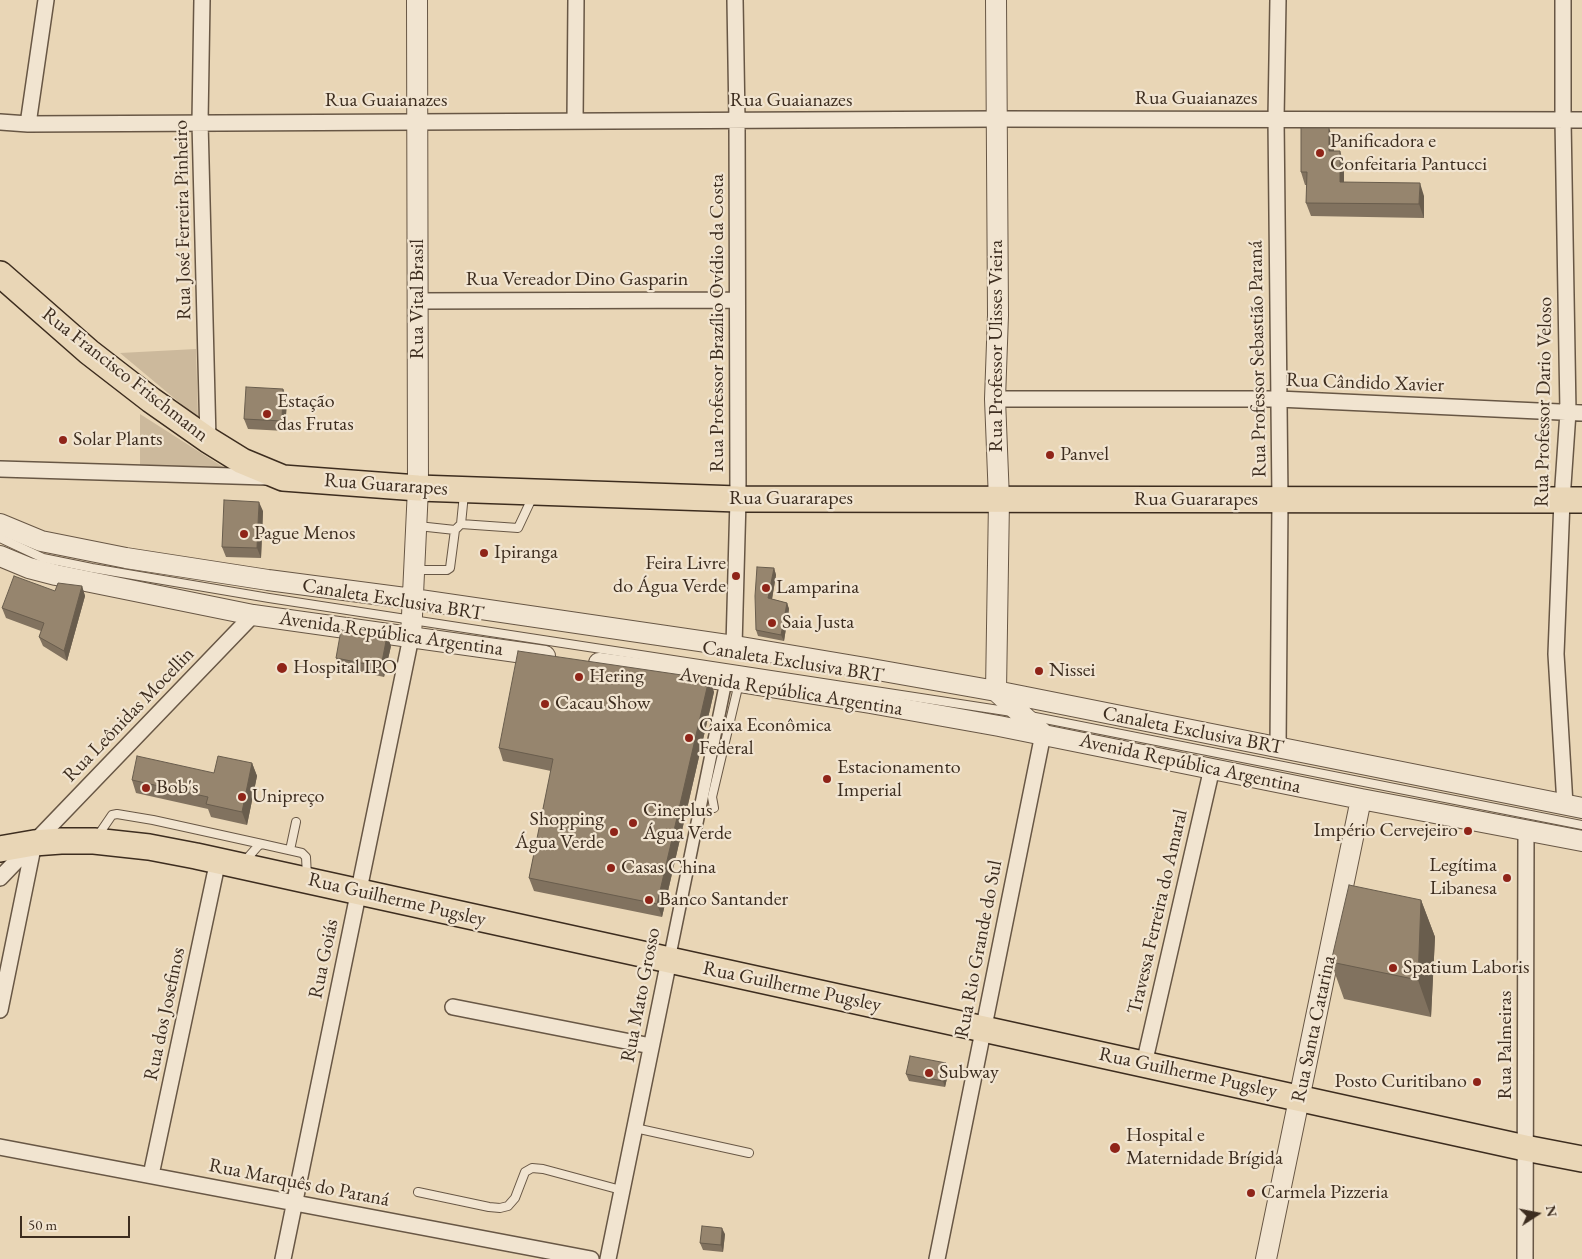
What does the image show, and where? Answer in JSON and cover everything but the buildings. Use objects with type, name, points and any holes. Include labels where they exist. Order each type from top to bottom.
[{"type":"main road","name":"Rua Francisco Frischmann","points":[[0,274],[88,352],[151,400],[242,461],[283,478]]},
{"type":"main road","name":"Rua Guararapes","points":[[283,478],[418,488],[738,499],[1572,500]]},
{"type":"main road","name":"Rua Guilherme Pugsley","points":[[0,849],[34,843],[61,841],[94,841],[149,847],[1582,1160]]},
{"type":"street","points":[[28,124],[46,0]]},
{"type":"street","name":"Rua José Ferreira Pinheiro","points":[[202,0],[200,122],[208,440]]},
{"type":"street","name":"Rua Vital Brasil","points":[[411,629],[418,488],[417,0]]},
{"type":"street","points":[[575,120],[576,0]]},
{"type":"street","name":"Rua Professor Brazílio Ovídio da Costa","points":[[734,646],[738,499],[735,0]]},
{"type":"street","name":"Rua Professor Ulisses Vieira","points":[[996,0],[998,315],[996,399],[999,500],[996,691]]},
{"type":"street","name":"Rua Professor Sebastião Paraná","points":[[1278,0],[1276,119],[1280,500],[1278,747]]},
{"type":"street","name":"Rua Professor Dario Veloso","points":[[1564,0],[1563,120],[1575,412],[1572,500],[1556,654],[1573,806]]},
{"type":"street","name":"Rua Guaianazes","points":[[0,122],[28,124],[575,120],[1582,120]]},
{"type":"street","name":"Rua Vereador Dino Gasparin","points":[[418,301],[737,300]]},
{"type":"street","name":"Rua Cândido Xavier","points":[[996,399],[1278,399],[1575,412]]},
{"type":"street","name":"Rua Guararapes","points":[[0,469],[283,478]]},
{"type":"street","name":"Avenida República Argentina","points":[[0,524],[41,541],[126,558],[734,646],[996,691],[1573,806]]},
{"type":"street","name":"Avenida República Argentina","points":[[0,556],[29,568],[56,576],[253,615],[411,629],[870,703],[1043,734],[1361,799],[1582,841]]},
{"type":"street","name":"Rua Leônidas Mocellin","points":[[0,878],[253,615]]},
{"type":"street","name":"Rua Goiás","points":[[283,1259],[411,629]]},
{"type":"street","name":"Rua Mato Grosso","points":[[608,1259],[669,960],[732,682]]},
{"type":"street","points":[[996,691],[1043,734]]},
{"type":"street","name":"Rua Rio Grande do Sul","points":[[937,1259],[1043,734]]},
{"type":"street","name":"Travessa Ferreira do Amaral","points":[[1144,1064],[1212,768]]},
{"type":"street","name":"Rua Santa Catarina","points":[[1266,1259],[1361,799]]},
{"type":"street","name":"Rua Palmeiras","points":[[1525,1259],[1526,831]]},
{"type":"street","points":[[0,1010],[34,843]]},
{"type":"street","name":"Rua dos Josefinos","points":[[151,1175],[229,863]]},
{"type":"street","points":[[453,1007],[651,1046]]},
{"type":"street","name":"Rua Marquês do Paraná","points":[[0,1147],[591,1259]]},
{"type":"lane","points":[[414,570],[447,570],[450,568],[464,490]]},
{"type":"lane","points":[[416,526],[518,528],[535,492]]},
{"type":"lane","name":"Canaleta Exclusiva BRT","points":[[0,538],[43,558],[411,629],[1020,714],[1582,825]]},
{"type":"lane","points":[[714,808],[712,797],[732,682]]},
{"type":"lane","points":[[94,841],[112,815],[117,814],[162,822],[302,853],[306,857],[307,880]]},
{"type":"lane","points":[[290,850],[296,822]]},
{"type":"lane","points":[[229,863],[262,844]]},
{"type":"lane","points":[[635,1128],[749,1153]]},
{"type":"lane","points":[[418,1192],[500,1208],[508,1206],[515,1198],[525,1172],[532,1168],[543,1169],[621,1190]]},
{"type":"shaded area","points":[[196,349],[198,418],[120,353]]},
{"type":"shaded area","points":[[140,414],[234,474],[140,467]]},
{"type":"place","name":"Panificadora e Confeitaria Pantucci","points":[[1320,153]]},
{"type":"place","name":"Estação das Frutas","points":[[267,414]]},
{"type":"place","name":"Solar Plants","points":[[63,440]]},
{"type":"place","name":"Panvel","points":[[1050,455]]},
{"type":"place","name":"Pague Menos","points":[[244,534]]},
{"type":"place","name":"Ipiranga","points":[[484,553]]},
{"type":"place","name":"Feira Livre do Água Verde","points":[[736,576]]},
{"type":"place","name":"Lamparina","points":[[766,588]]},
{"type":"place","name":"Saia Justa","points":[[772,623]]},
{"type":"place","name":"Hospital IPO","points":[[282,668]]},
{"type":"place","name":"Nissei","points":[[1039,671]]},
{"type":"place","name":"Hering","points":[[579,677]]},
{"type":"place","name":"Cacau Show","points":[[545,704]]},
{"type":"place","name":"Caixa Econômica Federal","points":[[689,738]]},
{"type":"place","name":"Estacionamento Imperial","points":[[827,779]]},
{"type":"place","name":"Bob's","points":[[146,788]]},
{"type":"place","name":"Unipreço","points":[[242,797]]},
{"type":"place","name":"Cineplus Água Verde","points":[[633,823]]},
{"type":"place","name":"Império Cervejeiro","points":[[1468,831]]},
{"type":"place","name":"Shopping Água Verde","points":[[614,832]]},
{"type":"place","name":"Casas China","points":[[611,868]]},
{"type":"place","name":"Legítima Libanesa","points":[[1507,878]]},
{"type":"place","name":"Banco Santander","points":[[649,900]]},
{"type":"place","name":"Spatium Laboris","points":[[1393,968]]},
{"type":"place","name":"Subway","points":[[929,1073]]},
{"type":"place","name":"Posto Curitibano","points":[[1477,1082]]},
{"type":"place","name":"Hospital e Maternidade Brígida","points":[[1115,1148]]},
{"type":"place","name":"Carmela Pizzeria","points":[[1251,1193]]}]
